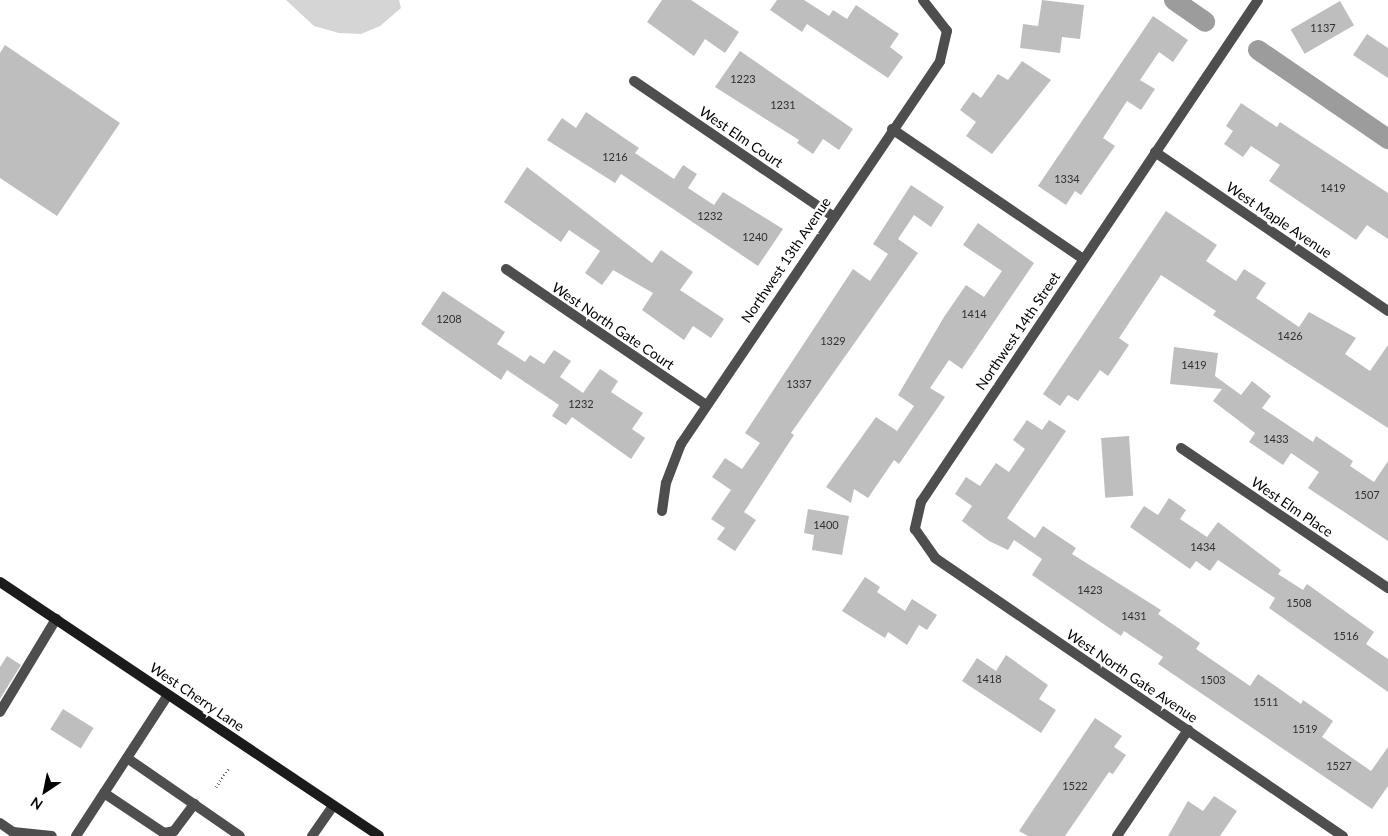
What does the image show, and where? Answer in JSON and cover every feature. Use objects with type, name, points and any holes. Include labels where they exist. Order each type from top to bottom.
[{"type":"main road","name":"West Cherry Lane","points":[[0,582],[379,836]]},
{"type":"street","name":"Northwest 13th Avenue","points":[[662,511],[666,483],[680,444],[705,404],[940,61],[947,31],[923,0]]},
{"type":"street","name":"Northwest 14th Street","points":[[915,529],[921,502],[1154,152],[1258,0]]},
{"type":"street","name":"West Elm Court","points":[[634,81],[833,216]]},
{"type":"street","points":[[892,129],[1083,259]]},
{"type":"street","name":"West Maple Avenue","points":[[1154,152],[1388,311]]},
{"type":"street","name":"West North Gate Court","points":[[506,270],[705,404]]},
{"type":"street","name":"West Elm Place","points":[[1181,448],[1388,588]]},
{"type":"street","name":"West North Gate Avenue","points":[[915,529],[935,558],[1343,836]]},
{"type":"street","points":[[0,712],[56,619]]},
{"type":"street","points":[[76,836],[168,695]]},
{"type":"street","points":[[1117,836],[1188,730]]},
{"type":"street","points":[[126,758],[240,836]]},
{"type":"street","points":[[104,792],[164,833],[174,832],[194,804]]},
{"type":"street","points":[[312,836],[332,806]]},
{"type":"street","points":[[0,823],[13,832],[49,834]]},
{"type":"path","points":[[216,788],[228,769]]},
{"type":"shaded area","points":[[286,0],[399,0],[401,8],[380,26],[361,34],[339,33],[314,26]]},
{"type":"building","points":[[662,0],[691,0],[739,32],[725,53],[705,39],[694,56],[647,22]]},
{"type":"building","points":[[777,0],[804,0],[829,16],[833,10],[847,19],[856,5],[899,34],[890,47],[903,57],[888,78],[807,24],[802,32],[770,10]]},
{"type":"building","points":[[1042,0],[1084,5],[1080,39],[1062,37],[1060,53],[1020,48],[1023,24],[1038,26]]},
{"type":"building","points":[[1340,1],[1354,25],[1305,54],[1291,30]]},
{"type":"building","points":[[1153,16],[1188,40],[1173,62],[1159,52],[1140,80],[1155,89],[1141,110],[1127,101],[1103,138],[1115,146],[1081,195],[1075,191],[1066,205],[1038,186]]},
{"type":"building","points":[[1367,34],[1388,48],[1388,78],[1353,55]]},
{"type":"building","points":[[5,45],[120,123],[57,216],[0,178],[0,53]]},
{"type":"building","points":[[740,51],[853,129],[839,150],[823,139],[813,154],[797,143],[799,140],[715,87]]},
{"type":"building","points":[[1022,61],[1051,80],[992,154],[966,136],[976,122],[960,110],[973,92],[981,98],[998,74],[1008,80]]},
{"type":"building","points":[[1241,103],[1277,127],[1280,122],[1388,193],[1388,239],[1367,225],[1356,240],[1269,181],[1280,165],[1251,146],[1243,157],[1224,144],[1233,131],[1226,126]]},
{"type":"building","points":[[586,112],[639,148],[635,153],[674,179],[683,165],[697,174],[688,188],[714,205],[723,192],[783,229],[758,266],[621,174],[615,183],[547,140],[562,118],[576,128]]},
{"type":"building","points":[[527,167],[652,263],[661,250],[693,272],[680,290],[724,319],[711,338],[693,326],[684,340],[642,310],[653,293],[613,270],[602,285],[585,273],[600,251],[569,230],[561,242],[504,202]]},
{"type":"building","points":[[911,185],[944,207],[931,227],[914,215],[898,239],[918,253],[791,433],[794,435],[744,512],[756,520],[735,551],[717,539],[725,528],[711,519],[731,490],[712,477],[725,458],[742,469],[760,443],[745,433],[853,269],[870,281],[888,254],[873,244]]},
{"type":"building","points":[[1166,211],[1217,245],[1206,261],[1236,281],[1244,269],[1266,283],[1256,298],[1299,327],[1309,312],[1356,338],[1345,354],[1370,371],[1388,345],[1388,428],[1213,315],[1216,311],[1161,275],[1119,338],[1129,345],[1108,376],[1100,370],[1078,401],[1068,395],[1060,406],[1043,394]]},
{"type":"building","points":[[978,223],[1034,263],[962,369],[949,360],[930,388],[945,397],[899,464],[894,460],[868,498],[854,489],[851,503],[826,487],[876,417],[897,431],[914,406],[898,395],[944,317],[966,285],[984,297],[1002,271],[963,245]]},
{"type":"building","points":[[443,291],[505,332],[497,344],[525,362],[530,355],[544,364],[554,350],[571,361],[560,377],[583,393],[600,369],[618,381],[611,392],[643,413],[632,429],[645,438],[631,459],[572,417],[566,425],[552,416],[559,405],[507,370],[501,380],[421,324]]},
{"type":"building","points":[[1174,347],[1218,353],[1215,376],[1241,395],[1252,381],[1271,396],[1262,408],[1313,442],[1316,436],[1353,461],[1350,466],[1374,482],[1388,461],[1388,541],[1308,488],[1319,472],[1291,453],[1283,465],[1249,442],[1255,433],[1213,401],[1222,389],[1170,384]]},
{"type":"building","points":[[1027,420],[1042,430],[1049,420],[1066,431],[1007,518],[1035,538],[1043,526],[1076,548],[1072,554],[1161,610],[1158,614],[1200,643],[1196,649],[1250,686],[1258,674],[1301,704],[1303,700],[1333,721],[1322,737],[1371,771],[1388,747],[1388,786],[1372,809],[1158,664],[1163,657],[1124,631],[1121,636],[1032,575],[1042,559],[1014,540],[1008,550],[989,541],[962,521],[972,506],[955,494],[966,477],[980,486],[996,463],[1009,472],[1025,449],[1013,440]]},
{"type":"building","points":[[1129,436],[1133,496],[1105,498],[1101,438]]},
{"type":"building","points":[[1169,498],[1186,510],[1180,519],[1207,537],[1218,522],[1281,570],[1278,574],[1303,590],[1307,584],[1374,632],[1366,644],[1388,659],[1388,692],[1269,608],[1275,598],[1218,560],[1210,571],[1196,561],[1190,569],[1130,527],[1144,506],[1158,515]]},
{"type":"building","points":[[808,509],[849,516],[842,555],[812,550],[814,535],[804,533]]},
{"type":"building","points":[[865,577],[880,587],[877,592],[905,611],[912,599],[937,615],[927,630],[919,625],[907,645],[888,632],[885,638],[842,611]]},
{"type":"building","points":[[1006,655],[1048,685],[1039,699],[1056,710],[1041,733],[962,681],[977,658],[996,671]]},
{"type":"building","points":[[7,656],[21,665],[0,699],[0,667]]},
{"type":"building","points":[[63,709],[94,728],[81,748],[50,729]]},
{"type":"building","points":[[1095,718],[1122,736],[1114,747],[1126,755],[1113,774],[1109,772],[1065,836],[1028,836],[1019,831]]},
{"type":"building","points":[[1214,796],[1237,811],[1220,836],[1168,836],[1188,801],[1203,811]]},
{"type":"waterway","points":[[1174,0],[1205,22]]},
{"type":"waterway","points":[[1258,50],[1388,139]]}]
